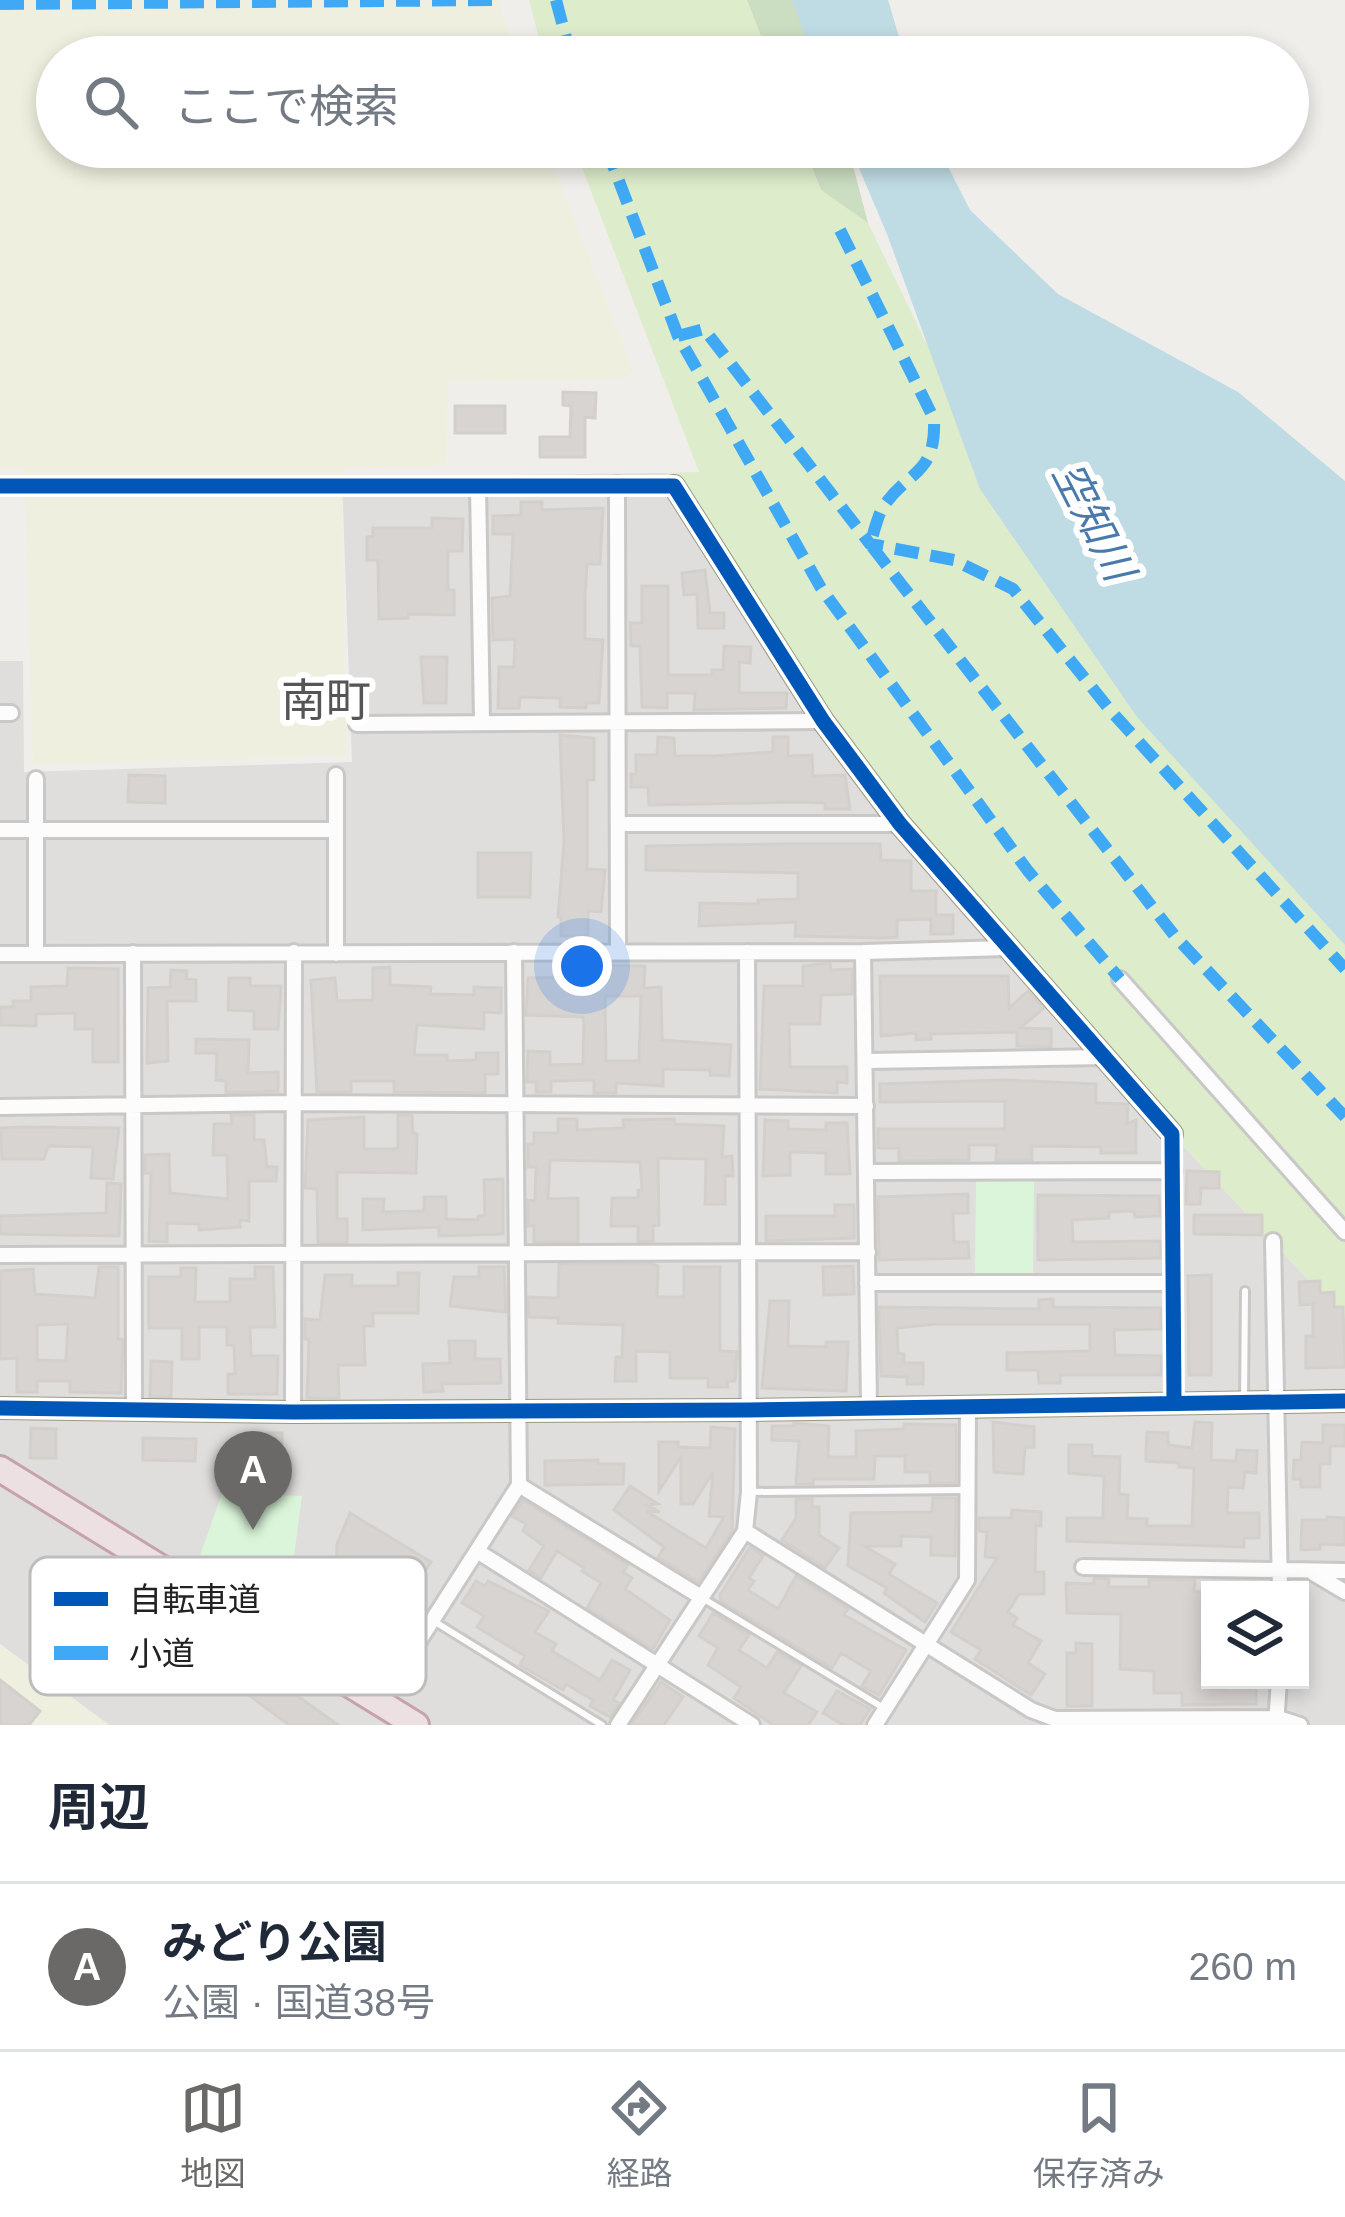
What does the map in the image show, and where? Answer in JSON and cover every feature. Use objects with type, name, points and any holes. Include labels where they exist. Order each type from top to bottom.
[{"type":"highway","points":[[0,1468],[145,1557]]},
{"type":"highway","points":[[369,1695],[416,1725]]},
{"type":"street","points":[[616,484],[617,952]]},
{"type":"street","points":[[478,485],[482,721]]},
{"type":"street","points":[[0,486],[674,486],[823,721],[900,824],[1172,1134],[1174,1402]]},
{"type":"street","points":[[357,724],[823,721]]},
{"type":"street","points":[[336,775],[336,954]]},
{"type":"street","points":[[36,779],[36,954]]},
{"type":"street","points":[[618,824],[900,824]]},
{"type":"street","points":[[0,830],[335,830]]},
{"type":"street","points":[[0,954],[1008,948]]},
{"type":"street","points":[[292,1412],[294,952]]},
{"type":"street","points":[[426,1629],[519,1485],[514,952]]},
{"type":"street","points":[[618,1725],[746,1531],[747,952]]},
{"type":"street","points":[[863,952],[868,1406]]},
{"type":"street","points":[[133,953],[134,1408]]},
{"type":"street","points":[[1120,979],[1345,1232]]},
{"type":"street","points":[[867,1060],[1106,1057]]},
{"type":"street","points":[[0,1107],[293,1103],[866,1106]]},
{"type":"street","points":[[868,1172],[1174,1171]]},
{"type":"street","points":[[1273,1241],[1280,1581]]},
{"type":"street","points":[[0,1255],[868,1252]]},
{"type":"street","points":[[867,1283],[1174,1283]]},
{"type":"street","points":[[0,1408],[748,1410],[1345,1401]]},
{"type":"street","points":[[875,1725],[967,1580],[968,1405]]},
{"type":"street","points":[[519,1485],[700,1597]]},
{"type":"street","points":[[746,1531],[1055,1722],[1300,1725]]},
{"type":"street","points":[[477,1551],[752,1725]]},
{"type":"street","points":[[1083,1567],[1345,1571]]},
{"type":"street","points":[[1312,1572],[1345,1592]]},
{"type":"street","points":[[1277,1722],[1279,1689]]},
{"type":"street","points":[[380,1702],[384,1695]]},
{"type":"lane","points":[[1244,1402],[1245,1291]]},
{"type":"lane","points":[[749,1492],[967,1490]]},
{"type":"lane","points":[[700,1597],[886,1709]]},
{"type":"lane","points":[[432,1620],[602,1725]]},
{"type":"shaded area","points":[[666,473],[823,721],[1172,1134],[1345,1319],[1345,1725],[109,1725],[69,1695],[426,1695],[426,1557],[30,1557],[30,1666],[0,1644],[0,661],[23,661],[24,772],[352,762],[342,477]]},
{"type":"green space","points":[[0,0],[499,0],[509,36],[36,36],[36,168],[554,168],[633,370],[628,377],[609,380],[448,382],[446,466],[342,469],[346,755],[33,765],[24,470],[0,469]]},
{"type":"green space","points":[[529,0],[747,0],[761,36],[538,36]]},
{"type":"green space","points":[[747,0],[808,0],[818,36],[761,36]]},
{"type":"green space","points":[[582,168],[812,168],[821,190],[868,223],[966,425],[1345,931],[1345,1319],[1172,1134],[823,721],[666,473],[699,472]]},
{"type":"green space","points":[[812,168],[854,168],[868,223],[821,190]]},
{"type":"green space","points":[[976,1178],[1034,1179],[1033,1275],[975,1275]]},
{"type":"green space","points":[[222,1493],[302,1496],[294,1557],[199,1557]]},
{"type":"green space","points":[[0,1644],[30,1666],[30,1695],[69,1695],[109,1725],[0,1725]]},
{"type":"water","points":[[792,0],[888,0],[899,36],[805,36]]},
{"type":"water","name":"空知川","points":[[859,168],[949,168],[970,210],[1058,294],[1238,392],[1345,481],[1345,945],[1137,717],[980,489]]},
{"type":"building","points":[[563,392],[596,393],[595,418],[585,417],[585,457],[540,457],[540,437],[570,437],[571,406],[563,405]]},
{"type":"building","points":[[455,406],[505,406],[505,433],[455,433]]},
{"type":"building","points":[[521,502],[542,502],[542,510],[603,508],[600,564],[587,564],[585,597],[585,639],[603,640],[599,703],[586,703],[586,708],[560,707],[560,698],[520,697],[519,708],[498,708],[499,667],[514,667],[515,639],[493,640],[492,598],[510,596],[513,534],[493,534],[493,516],[521,515]]},
{"type":"building","points":[[432,518],[463,519],[462,551],[448,551],[448,590],[454,590],[454,615],[379,619],[378,560],[367,560],[367,537],[373,536],[373,528],[432,528]]},
{"type":"building","points":[[705,570],[710,613],[724,613],[724,628],[698,628],[697,594],[684,595],[682,573]]},
{"type":"building","points":[[642,586],[668,586],[668,675],[712,675],[712,670],[723,670],[724,646],[751,647],[750,663],[739,662],[739,693],[787,693],[786,708],[694,710],[695,693],[667,693],[667,708],[642,707],[640,646],[631,646],[630,623],[642,623]]},
{"type":"building","points":[[421,657],[447,657],[446,703],[424,703]]},
{"type":"building","points":[[560,735],[594,738],[594,780],[587,780],[587,869],[605,870],[601,912],[588,911],[588,936],[561,936],[558,917],[564,843]]},
{"type":"building","points":[[658,737],[674,738],[675,756],[713,756],[773,752],[773,737],[788,737],[788,756],[812,755],[813,776],[845,775],[850,809],[800,802],[649,805],[648,787],[631,787],[631,774],[636,774],[636,755],[657,755]]},
{"type":"building","points":[[129,775],[165,776],[165,803],[128,802]]},
{"type":"building","points":[[880,844],[881,860],[911,861],[911,891],[936,891],[936,915],[953,915],[953,934],[931,934],[931,919],[897,920],[897,937],[883,938],[795,936],[796,922],[699,926],[700,903],[798,899],[798,873],[646,870],[646,846]]},
{"type":"building","points":[[478,853],[531,853],[530,897],[478,897]]},
{"type":"building","points":[[830,963],[831,970],[852,969],[852,994],[821,995],[820,1024],[789,1024],[790,1067],[847,1067],[847,1083],[837,1082],[837,1093],[760,1089],[764,986],[803,986],[803,966]]},
{"type":"building","points":[[579,965],[645,966],[644,988],[661,987],[662,1040],[731,1045],[729,1076],[710,1075],[710,1070],[663,1069],[663,1086],[616,1083],[616,1093],[594,1093],[594,1080],[551,1081],[551,1092],[536,1092],[536,1082],[527,1082],[528,1051],[550,1052],[550,1065],[583,1064],[584,1023],[583,1017],[526,1015],[528,978],[579,977]],"holes":[[[605,996],[641,996],[639,1061],[606,1061]]]},
{"type":"building","points":[[390,967],[390,985],[431,987],[430,994],[474,995],[474,987],[501,988],[501,1013],[484,1012],[484,1029],[417,1025],[414,1055],[447,1055],[447,1061],[498,1053],[498,1074],[485,1074],[485,1093],[394,1092],[394,1081],[351,1081],[351,1092],[317,1092],[311,980],[335,978],[337,1001],[373,1000],[373,968]]},
{"type":"building","points":[[68,968],[118,969],[118,1062],[93,1062],[93,1029],[75,1029],[75,1013],[36,1014],[36,1026],[0,1025],[0,1007],[31,1001],[31,987],[67,986]]},
{"type":"building","points":[[171,970],[187,971],[186,979],[196,980],[196,1001],[167,1001],[168,1061],[147,1063],[148,988],[170,987]]},
{"type":"building","points":[[880,976],[1008,976],[1009,1008],[1028,991],[1044,1008],[1020,1028],[1051,1029],[1051,1047],[1017,1046],[1017,1032],[931,1034],[931,1039],[916,1040],[916,1033],[881,1036]]},
{"type":"building","points":[[229,978],[250,978],[250,986],[281,986],[278,1029],[254,1029],[254,1011],[228,1010]]},
{"type":"building","points":[[196,1039],[249,1040],[248,1073],[278,1072],[278,1091],[226,1093],[226,1081],[216,1080],[217,1053],[196,1053]]},
{"type":"building","points":[[1004,1080],[1096,1084],[1096,1103],[1128,1104],[1127,1124],[1136,1120],[1136,1153],[1101,1153],[1101,1147],[1032,1146],[1032,1160],[996,1160],[997,1145],[969,1145],[969,1160],[899,1161],[899,1148],[878,1148],[878,1129],[1005,1129],[1005,1101],[880,1102],[880,1084]]},
{"type":"building","points":[[231,1115],[254,1115],[254,1140],[264,1140],[267,1167],[277,1167],[276,1181],[249,1181],[249,1221],[240,1220],[240,1227],[199,1230],[199,1224],[167,1223],[167,1242],[149,1241],[151,1173],[145,1173],[145,1155],[169,1154],[170,1193],[228,1199],[227,1155],[213,1155],[214,1124],[232,1124]]},
{"type":"building","points":[[398,1115],[412,1115],[413,1133],[417,1134],[416,1173],[337,1172],[337,1219],[347,1219],[347,1243],[318,1243],[317,1189],[305,1188],[308,1120],[364,1117],[364,1149],[393,1149],[398,1148]]},
{"type":"building","points":[[558,1119],[577,1119],[577,1130],[624,1128],[623,1120],[674,1119],[675,1124],[724,1126],[722,1157],[732,1156],[733,1176],[725,1176],[725,1204],[705,1204],[706,1159],[658,1158],[659,1225],[653,1226],[653,1241],[638,1242],[638,1226],[611,1226],[612,1198],[638,1198],[642,1190],[640,1162],[550,1160],[548,1199],[578,1198],[578,1242],[534,1242],[534,1226],[528,1226],[528,1200],[535,1201],[536,1167],[528,1167],[528,1144],[534,1144],[534,1133],[558,1133]]},
{"type":"building","points":[[765,1120],[788,1121],[788,1129],[826,1130],[826,1123],[847,1123],[850,1174],[826,1174],[826,1153],[790,1152],[790,1175],[763,1176]]},
{"type":"building","points":[[0,1128],[119,1128],[113,1179],[91,1178],[93,1147],[48,1146],[44,1159],[2,1159]]},
{"type":"building","points":[[1187,1171],[1219,1172],[1219,1188],[1201,1188],[1200,1204],[1186,1204]]},
{"type":"building","points":[[503,1179],[503,1234],[439,1236],[439,1227],[363,1230],[363,1199],[384,1199],[383,1212],[424,1211],[424,1197],[446,1197],[446,1219],[478,1220],[485,1215],[484,1180]]},
{"type":"building","points":[[107,1183],[121,1184],[119,1236],[0,1234],[0,1216],[106,1213]]},
{"type":"building","points":[[968,1194],[968,1213],[953,1213],[954,1242],[968,1242],[969,1258],[879,1260],[878,1197]]},
{"type":"building","points":[[1038,1195],[1159,1196],[1160,1216],[1109,1212],[1109,1218],[1072,1220],[1073,1242],[1160,1241],[1161,1258],[1038,1260]]},
{"type":"building","points":[[835,1205],[854,1205],[854,1238],[766,1241],[766,1216],[835,1216]]},
{"type":"building","points":[[1194,1215],[1262,1215],[1262,1235],[1194,1234]]},
{"type":"building","points":[[559,1264],[653,1264],[658,1266],[657,1297],[684,1297],[684,1267],[720,1267],[720,1351],[737,1352],[735,1381],[727,1381],[728,1387],[708,1387],[708,1378],[670,1378],[670,1352],[636,1351],[636,1381],[615,1381],[623,1325],[529,1317],[528,1297],[558,1298]]},
{"type":"building","points":[[853,1266],[854,1294],[824,1295],[823,1267]]},
{"type":"building","points":[[99,1267],[118,1267],[121,1393],[70,1392],[70,1381],[37,1381],[37,1392],[17,1392],[17,1358],[0,1359],[0,1271],[33,1269],[35,1294],[95,1298]],"holes":[[[68,1324],[66,1361],[37,1360],[37,1325]]]},
{"type":"building","points":[[255,1267],[273,1267],[275,1327],[250,1327],[251,1356],[278,1356],[277,1394],[228,1394],[228,1374],[235,1374],[234,1345],[227,1345],[227,1327],[199,1327],[199,1359],[182,1359],[182,1328],[149,1328],[149,1277],[181,1277],[181,1268],[196,1268],[195,1302],[230,1302],[230,1279],[255,1279]]},
{"type":"building","points":[[479,1267],[504,1267],[506,1312],[450,1306],[454,1277],[479,1277]]},
{"type":"building","points":[[398,1273],[419,1273],[418,1313],[373,1313],[373,1326],[364,1326],[365,1365],[338,1365],[339,1398],[307,1398],[305,1319],[320,1320],[325,1275],[352,1275],[352,1286],[398,1286]]},
{"type":"building","points":[[1211,1275],[1211,1375],[1189,1375],[1188,1276]]},
{"type":"building","points":[[1320,1281],[1320,1293],[1334,1292],[1334,1307],[1343,1307],[1345,1367],[1306,1368],[1313,1304],[1300,1305],[1299,1282]]},
{"type":"building","points":[[1053,1299],[1053,1307],[1161,1308],[1161,1329],[1114,1330],[1115,1355],[1162,1356],[1161,1375],[1060,1375],[1060,1383],[1039,1383],[1038,1370],[1007,1370],[1007,1353],[1090,1351],[1090,1324],[937,1324],[897,1328],[898,1353],[904,1354],[904,1363],[923,1363],[923,1384],[907,1384],[907,1377],[881,1376],[879,1307],[1039,1309],[1039,1300]]},
{"type":"building","points":[[770,1301],[789,1301],[788,1346],[848,1342],[846,1391],[762,1388]]},
{"type":"building","points":[[449,1341],[475,1341],[475,1359],[500,1359],[501,1383],[442,1384],[443,1391],[424,1392],[423,1364],[450,1363]]},
{"type":"building","points":[[151,1361],[172,1362],[171,1397],[150,1397]]},
{"type":"building","points":[[993,1422],[1034,1427],[1034,1447],[1025,1447],[1023,1474],[994,1472]]},
{"type":"building","points":[[1195,1422],[1212,1423],[1211,1460],[1236,1461],[1237,1450],[1257,1451],[1256,1473],[1245,1472],[1243,1488],[1228,1487],[1227,1513],[1259,1513],[1259,1538],[1244,1538],[1244,1547],[1067,1541],[1067,1518],[1103,1518],[1104,1476],[1069,1473],[1069,1445],[1092,1445],[1092,1456],[1120,1457],[1119,1494],[1128,1495],[1127,1518],[1147,1519],[1147,1526],[1192,1526],[1194,1468],[1146,1461],[1146,1453],[1147,1432],[1168,1433],[1168,1445],[1192,1448]]},
{"type":"building","points":[[904,1424],[956,1425],[956,1483],[930,1483],[930,1472],[905,1472],[905,1456],[875,1456],[874,1479],[813,1479],[813,1484],[796,1484],[799,1441],[772,1440],[772,1426],[829,1426],[828,1457],[856,1457],[856,1431],[904,1429]]},
{"type":"building","points":[[1323,1425],[1345,1425],[1345,1446],[1330,1446],[1330,1464],[1320,1464],[1320,1487],[1301,1487],[1301,1479],[1293,1479],[1294,1460],[1301,1460],[1302,1442],[1323,1443]]},
{"type":"building","points":[[711,1427],[735,1429],[732,1531],[698,1582],[658,1557],[664,1547],[614,1510],[630,1486],[658,1504],[647,1505],[660,1512],[646,1511],[706,1548],[724,1517],[709,1516],[713,1472],[693,1504],[681,1504],[681,1457],[659,1491],[659,1442],[710,1448]]},
{"type":"building","points":[[31,1428],[56,1429],[56,1458],[30,1458]]},
{"type":"building","points":[[253,1433],[282,1433],[282,1487],[251,1488]]},
{"type":"building","points":[[143,1438],[196,1439],[195,1461],[143,1460]]},
{"type":"building","points":[[598,1460],[598,1464],[624,1464],[623,1484],[545,1485],[545,1461]]},
{"type":"building","points":[[933,1498],[956,1498],[955,1556],[931,1555],[931,1537],[901,1536],[901,1546],[864,1546],[895,1564],[889,1574],[937,1603],[925,1622],[884,1593],[887,1588],[848,1566],[851,1513],[932,1512]]},
{"type":"building","points":[[796,1499],[812,1499],[812,1507],[819,1507],[819,1535],[839,1548],[825,1568],[782,1540],[796,1518]]},
{"type":"building","points":[[523,1500],[628,1565],[623,1572],[632,1578],[625,1589],[670,1620],[653,1649],[587,1608],[601,1583],[584,1568],[557,1551],[541,1578],[529,1570],[544,1546],[523,1531],[526,1524],[512,1516]]},
{"type":"building","points":[[1012,1510],[1041,1512],[1041,1526],[1036,1525],[1035,1572],[1044,1572],[1044,1594],[1019,1594],[1008,1612],[1017,1618],[1013,1625],[1041,1641],[1028,1663],[1045,1674],[1031,1695],[975,1659],[981,1650],[951,1632],[997,1558],[985,1557],[987,1532],[979,1531],[979,1518],[1011,1518]]},
{"type":"building","points":[[350,1513],[423,1557],[337,1557]]},
{"type":"building","points":[[1345,1518],[1345,1545],[1320,1544],[1320,1549],[1301,1550],[1302,1520]]},
{"type":"building","points":[[750,1547],[763,1556],[749,1578],[754,1581],[748,1590],[778,1609],[796,1576],[848,1609],[844,1615],[906,1650],[879,1695],[862,1686],[871,1671],[841,1653],[832,1668],[721,1601],[720,1595]]},
{"type":"building","points":[[1094,1578],[1109,1579],[1108,1587],[1149,1587],[1149,1579],[1195,1580],[1194,1592],[1201,1592],[1201,1689],[1256,1689],[1256,1704],[1182,1705],[1182,1693],[1154,1693],[1154,1671],[1120,1669],[1121,1614],[1067,1613],[1066,1583],[1094,1584]]},
{"type":"building","points":[[476,1581],[485,1586],[488,1581],[549,1611],[535,1632],[556,1644],[552,1651],[600,1680],[612,1660],[630,1670],[613,1700],[619,1703],[610,1717],[566,1684],[563,1690],[520,1665],[525,1656],[477,1627],[484,1616],[462,1603]]},
{"type":"building","points":[[713,1613],[749,1635],[739,1650],[767,1668],[777,1652],[801,1666],[784,1693],[817,1712],[808,1725],[773,1725],[734,1698],[741,1687],[708,1665],[718,1648],[699,1636]]},
{"type":"building","points":[[1076,1643],[1092,1644],[1092,1706],[1067,1706],[1067,1653],[1076,1653]]},
{"type":"building","points":[[0,1680],[40,1711],[29,1725],[0,1725]]},
{"type":"building","points":[[661,1682],[683,1697],[664,1725],[631,1725]]},
{"type":"building","points":[[837,1691],[870,1709],[860,1725],[843,1725],[823,1713]]},
{"type":"building","points":[[249,1695],[296,1695],[338,1725],[289,1725]]},
{"type":"marked path","points":[[0,4],[501,0]]},
{"type":"marked path","points":[[556,0],[565,36]]},
{"type":"marked path","points":[[614,168],[678,336],[821,588],[1028,871],[1120,979]]},
{"type":"marked path","points":[[840,230],[934,419],[926,462],[883,507],[870,544],[1174,935],[1345,1117]]},
{"type":"marked path","points":[[678,336],[704,329],[870,544],[954,560],[1013,589],[1110,710],[1345,969]]},
{"type":"cycle path","points":[[0,486],[674,486],[823,721],[900,824],[1172,1134],[1174,1402]]},
{"type":"cycle path","points":[[0,1408],[748,1410],[1345,1401]]},
{"type":"place","name":"みどり公園","points":[[253,1530]]},
{"type":"district","name":"南町","points":[[326,700]]}]
